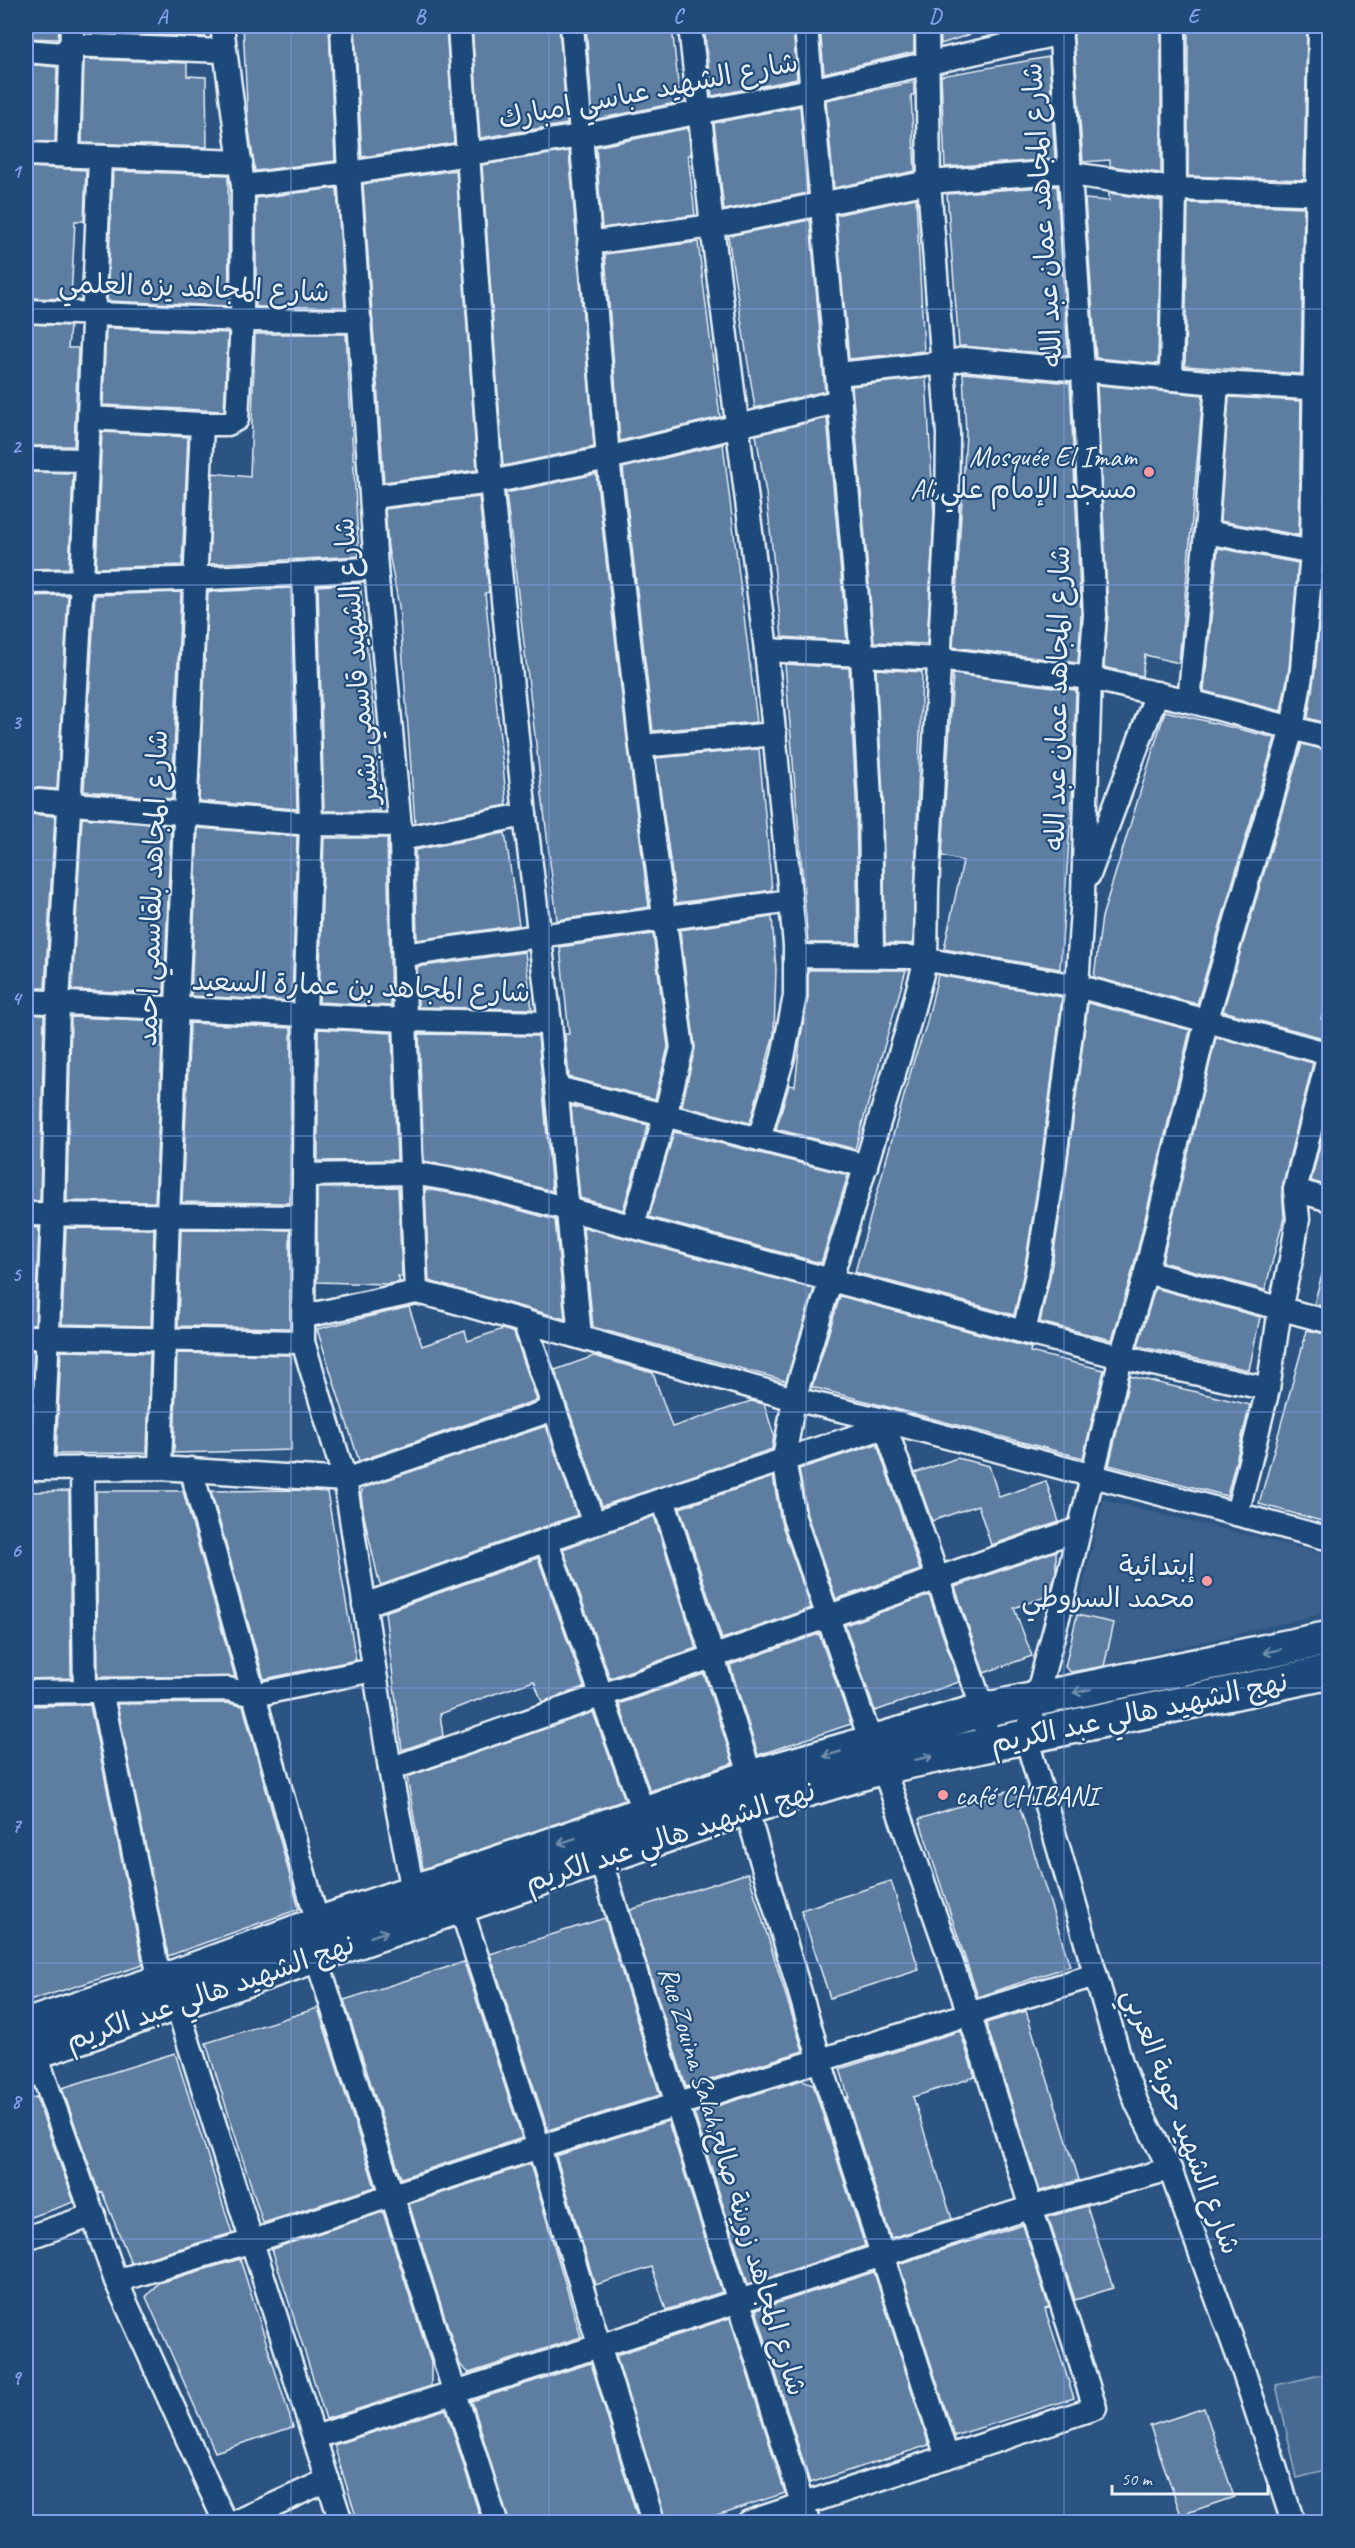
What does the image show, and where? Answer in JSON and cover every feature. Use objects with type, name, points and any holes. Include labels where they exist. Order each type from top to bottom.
[{"type":"main road","points":[[877,1755],[983,1710],[1037,1701],[1329,1638]]},
{"type":"main road","name":"نهج الشهيد هالي عبد الكريم","points":[[29,2045],[168,1992],[316,1956],[460,1905],[748,1792],[877,1755],[988,1744],[1329,1672]]},
{"type":"main road","points":[[168,1992],[318,1924],[413,1892],[611,1845],[644,1814],[748,1792]]},
{"type":"street","points":[[89,418],[228,424],[237,418],[243,320],[243,186],[222,26]]},
{"type":"street","name":"شارع الشهيد قاسمي بشير","points":[[342,26],[349,174],[376,568],[401,832],[405,1020],[416,1292]]},
{"type":"street","points":[[459,26],[466,154],[491,482],[525,815],[557,1088],[580,1337]]},
{"type":"street","points":[[572,26],[608,458],[641,746],[682,1048],[633,1225]]},
{"type":"street","points":[[690,26],[712,226],[766,650],[795,956],[795,996],[783,1058],[759,1139]]},
{"type":"street","points":[[806,26],[862,655],[870,798],[872,956]]},
{"type":"street","points":[[749,2523],[805,2514],[947,2457],[1095,2408],[1029,2208],[969,2013],[794,1518],[784,1459],[794,1399],[906,1034],[926,959],[948,468],[948,434],[929,182],[927,26]]},
{"type":"street","points":[[1171,379],[1175,189],[1174,26]]},
{"type":"street","points":[[1026,1737],[1037,1701],[1121,1357],[1146,1272],[1207,1019],[1292,729],[1321,553],[1323,194],[1320,26]]},
{"type":"street","name":"شارع الشهيد عباسي امبارك","points":[[243,186],[349,174],[580,136],[928,65],[1060,29]]},
{"type":"street","name":"شارع المجاهد عمان عبد الله","points":[[1024,1332],[1037,1274],[1053,1173],[1077,986],[1083,894],[1090,678],[1095,615],[1083,370],[1060,29]]},
{"type":"street","points":[[72,35],[224,51]]},
{"type":"street","points":[[26,51],[62,54],[72,35]]},
{"type":"street","points":[[68,156],[72,35]]},
{"type":"street","points":[[26,154],[241,162]]},
{"type":"street","points":[[100,158],[82,581],[58,1002],[53,1214],[36,1337],[34,1469],[160,1468],[345,1480],[554,1409]]},
{"type":"street","points":[[589,243],[712,226],[821,202],[929,182],[1058,172],[1175,189],[1323,194]]},
{"type":"street","name":"شارع المجاهد يزه العلمي","points":[[26,311],[243,320],[360,321]]},
{"type":"street","points":[[838,374],[964,359],[1217,383],[1322,388]]},
{"type":"street","points":[[1189,701],[1206,531],[1217,383]]},
{"type":"street","points":[[372,496],[491,482],[608,458],[840,401]]},
{"type":"street","name":"شارع المجاهد بلقاسمي احمد","points":[[160,1468],[168,1215],[202,424]]},
{"type":"street","points":[[26,459],[87,460]]},
{"type":"street","points":[[1206,531],[1321,553]]},
{"type":"street","points":[[26,582],[195,579],[376,568]]},
{"type":"street","points":[[304,574],[311,824],[305,1015],[305,1316],[303,1342],[345,1480],[390,1769],[413,1892]]},
{"type":"street","points":[[766,650],[939,658],[1090,678],[1329,738]]},
{"type":"street","points":[[1083,894],[1157,693]]},
{"type":"street","points":[[641,746],[775,734]]},
{"type":"street","points":[[26,800],[401,832],[525,815]]},
{"type":"street","points":[[404,954],[790,901]]},
{"type":"street","points":[[795,956],[926,959],[1077,986],[1329,1052],[1295,1190],[1298,1219],[1280,1309],[1268,1389],[1237,1514]]},
{"type":"street","name":"شارع المجاهد بن عمارة السعيد","points":[[26,1001],[405,1020],[550,1023]]},
{"type":"street","points":[[557,1088],[866,1166]]},
{"type":"street","points":[[304,1175],[412,1173],[471,1183],[1024,1332],[1121,1357],[1268,1389]]},
{"type":"street","points":[[1295,1190],[1329,1200]]},
{"type":"street","points":[[26,1214],[304,1217]]},
{"type":"street","points":[[1146,1272],[1329,1322]]},
{"type":"street","points":[[305,1316],[416,1292],[524,1320],[794,1399],[1329,1539]]},
{"type":"street","points":[[524,1320],[594,1524]]},
{"type":"street","points":[[36,1337],[303,1342]]},
{"type":"street","points":[[364,1605],[884,1423]]},
{"type":"street","points":[[884,1423],[983,1710],[988,1744]]},
{"type":"street","points":[[82,1468],[93,1691],[168,1992],[253,2241],[340,2523]]},
{"type":"street","points":[[191,1470],[318,1924]]},
{"type":"street","points":[[663,1499],[714,1656],[820,2061],[947,2457]]},
{"type":"street","points":[[390,1769],[1079,1528]]},
{"type":"street","points":[[546,1540],[644,1814]]},
{"type":"street","points":[[26,1692],[228,1689],[254,1695],[374,1670]]},
{"type":"street","name":"شارع الشهيد حوبة العربي","points":[[1026,1737],[1121,2061],[1137,2104],[1170,2169],[1243,2370],[1293,2523]]},
{"type":"street","name":"Rue Zouina Salah,شارع المجاهد زوينة صالح","points":[[611,1845],[678,2105],[805,2514]]},
{"type":"street","points":[[460,1905],[539,2147],[653,2523]]},
{"type":"street","points":[[316,1956],[391,2196],[456,2391],[496,2523]]},
{"type":"street","points":[[116,2281],[253,2241],[539,2147],[1095,1975]]},
{"type":"street","points":[[29,2045],[94,2215],[116,2281],[225,2523]]},
{"type":"street","points":[[315,2436],[1029,2208],[1170,2169]]},
{"type":"street","points":[[26,2238],[94,2215]]},
{"type":"street","points":[[236,2523],[328,2480]]},
{"type":"shaded area","name":"إبتدائية محمد السروطي","points":[[1103,1500],[1329,1555],[1329,1612],[1072,1673],[1065,1667]]},
{"type":"shaded area","points":[[1329,2373],[1329,2470],[1297,2478],[1276,2385]]},
{"type":"building","points":[[26,26],[59,26],[58,39],[26,38]]},
{"type":"building","points":[[85,26],[205,26],[205,37],[85,32]]},
{"type":"building","points":[[243,26],[329,26],[335,161],[255,171],[248,123]]},
{"type":"building","points":[[355,26],[446,26],[454,143],[362,157]]},
{"type":"building","points":[[472,26],[559,26],[567,124],[480,138]]},
{"type":"building","points":[[586,26],[672,26],[680,102],[593,120]]},
{"type":"building","points":[[704,26],[793,26],[797,79],[712,96]]},
{"type":"building","points":[[820,26],[914,26],[914,52],[824,73]]},
{"type":"building","points":[[940,26],[985,26],[986,29],[941,44]]},
{"type":"building","points":[[1073,26],[1161,26],[1161,173],[1110,166],[1110,160],[1083,162]]},
{"type":"building","points":[[1188,26],[1307,26],[1304,180],[1188,176]]},
{"type":"building","points":[[1049,57],[1055,159],[945,167],[941,76]]},
{"type":"building","points":[[84,59],[187,63],[187,76],[206,77],[207,147],[82,143]]},
{"type":"building","points":[[26,64],[57,67],[55,142],[26,141]]},
{"type":"building","points":[[914,82],[914,95],[911,95],[915,171],[834,188],[826,100]]},
{"type":"building","points":[[800,106],[807,193],[724,210],[714,123]]},
{"type":"building","points":[[688,128],[691,155],[688,155],[695,215],[602,228],[596,147]]},
{"type":"building","points":[[569,151],[594,447],[503,466],[482,165]]},
{"type":"building","points":[[26,167],[86,170],[84,221],[75,221],[71,299],[26,298]]},
{"type":"building","points":[[456,170],[477,470],[384,482],[363,184]]},
{"type":"building","points":[[113,171],[228,175],[229,306],[107,301]]},
{"type":"building","points":[[1057,186],[1068,355],[959,346],[947,194]]},
{"type":"building","points":[[337,188],[345,307],[256,307],[256,198]]},
{"type":"building","points":[[1109,193],[1161,201],[1158,364],[1096,358],[1085,199],[1109,201]]},
{"type":"building","points":[[916,198],[924,351],[849,359],[836,215]]},
{"type":"building","points":[[1188,203],[1304,207],[1301,374],[1185,366]]},
{"type":"building","points":[[810,220],[825,391],[755,408],[728,236]]},
{"type":"building","points":[[698,242],[720,417],[620,441],[605,254]]},
{"type":"building","points":[[26,324],[70,326],[68,348],[78,348],[74,446],[26,446]]},
{"type":"building","points":[[106,328],[228,333],[224,411],[103,405]]},
{"type":"building","points":[[255,334],[346,334],[359,556],[209,564],[213,473],[250,477]]},
{"type":"building","points":[[963,373],[1070,383],[1081,615],[1078,663],[953,647],[966,433]]},
{"type":"building","points":[[926,378],[934,514],[927,644],[874,642],[852,386]]},
{"type":"building","name":"Mosquée El Imam Ali,مسجد الإمام علي","points":[[1097,385],[1203,395],[1179,663],[1145,655],[1142,676],[1104,667],[1108,614]]},
{"type":"building","points":[[1229,397],[1301,401],[1299,535],[1220,521]]},
{"type":"building","points":[[1329,402],[1329,541],[1326,540]]},
{"type":"building","points":[[827,418],[847,641],[782,637],[766,493],[756,435]]},
{"type":"building","points":[[102,432],[188,437],[182,565],[96,568]]},
{"type":"building","points":[[723,444],[757,722],[653,731],[623,468]]},
{"type":"building","points":[[26,472],[73,473],[69,568],[26,569]]},
{"type":"building","points":[[596,474],[649,907],[557,920],[506,493]]},
{"type":"building","points":[[479,497],[489,592],[485,593],[507,805],[415,823],[399,606],[388,548],[385,509]]},
{"type":"building","points":[[1218,548],[1298,563],[1289,668],[1281,711],[1204,691]]},
{"type":"building","points":[[1324,568],[1329,568],[1329,724],[1308,718],[1315,671]]},
{"type":"building","points":[[360,583],[374,716],[379,811],[324,811],[318,586]]},
{"type":"building","points":[[291,588],[297,809],[199,801],[208,592]]},
{"type":"building","points":[[181,592],[172,799],[84,791],[95,595]]},
{"type":"building","points":[[68,595],[57,789],[26,787],[26,596]]},
{"type":"building","points":[[785,664],[849,668],[856,798],[858,943],[808,943]]},
{"type":"building","points":[[876,669],[922,672],[913,944],[885,943],[883,797]]},
{"type":"building","points":[[953,674],[1076,690],[1073,784],[1060,969],[944,949],[963,861],[942,856]]},
{"type":"building","points":[[1165,711],[1275,738],[1197,1004],[1094,977],[1102,917]]},
{"type":"building","points":[[1302,744],[1329,751],[1329,988],[1321,1019],[1329,1020],[1329,1037],[1324,1038],[1223,1011]]},
{"type":"building","points":[[759,749],[772,890],[676,903],[656,758]]},
{"type":"building","points":[[26,814],[55,816],[45,988],[26,988]]},
{"type":"building","points":[[82,818],[171,826],[164,994],[72,990]]},
{"type":"building","points":[[198,828],[297,836],[292,1001],[191,996]]},
{"type":"building","points":[[505,833],[519,925],[417,940],[415,850]]},
{"type":"building","points":[[324,838],[387,838],[391,1006],[319,1002]]},
{"type":"building","points":[[772,917],[776,969],[774,1034],[750,1123],[682,1106],[695,1047],[680,930]]},
{"type":"building","points":[[653,934],[668,1047],[655,1099],[569,1077],[565,1034],[569,1034],[560,947]]},
{"type":"building","points":[[525,952],[532,1009],[418,1007],[417,967]]},
{"type":"building","points":[[808,970],[906,970],[855,1149],[776,1129],[789,1085],[795,1086],[808,998]]},
{"type":"building","points":[[938,975],[1062,997],[1040,1171],[1024,1271],[1014,1315],[855,1272],[914,1060],[926,1026]]},
{"type":"building","points":[[1088,1003],[1190,1030],[1133,1269],[1112,1340],[1040,1322],[1050,1277],[1066,1175]]},
{"type":"building","points":[[26,1014],[44,1015],[40,1201],[26,1201]]},
{"type":"building","points":[[71,1017],[163,1021],[155,1202],[67,1201]]},
{"type":"building","points":[[190,1023],[291,1028],[290,1203],[182,1202]]},
{"type":"building","points":[[318,1029],[392,1033],[397,1160],[318,1161]]},
{"type":"building","points":[[419,1034],[538,1036],[552,1191],[474,1170],[424,1161]]},
{"type":"building","points":[[1216,1037],[1313,1063],[1282,1187],[1284,1217],[1265,1290],[1162,1262]]},
{"type":"building","points":[[571,1106],[648,1125],[623,1210],[580,1198]]},
{"type":"building","points":[[1329,1108],[1329,1186],[1311,1181]]},
{"type":"building","points":[[674,1132],[848,1175],[821,1263],[649,1217]]},
{"type":"building","points":[[398,1187],[402,1277],[398,1276],[400,1282],[387,1284],[317,1282],[317,1188]]},
{"type":"building","points":[[425,1189],[468,1196],[555,1220],[565,1319],[429,1281]]},
{"type":"building","points":[[26,1227],[39,1228],[35,1324],[26,1324]]},
{"type":"building","points":[[583,1227],[814,1289],[786,1381],[593,1327]]},
{"type":"building","points":[[66,1228],[154,1229],[151,1326],[62,1324]]},
{"type":"building","points":[[181,1229],[290,1230],[290,1328],[178,1326]]},
{"type":"building","points":[[1324,1267],[1329,1268],[1329,1308],[1314,1304]]},
{"type":"building","points":[[1155,1288],[1260,1317],[1249,1370],[1138,1346]]},
{"type":"building","points":[[840,1296],[1031,1348],[1030,1352],[1104,1370],[1083,1458],[812,1387]]},
{"type":"building","points":[[409,1307],[422,1346],[465,1331],[468,1341],[503,1329],[514,1333],[537,1400],[359,1461],[317,1329]]},
{"type":"building","points":[[1307,1330],[1329,1335],[1329,1523],[1259,1504]]},
{"type":"building","points":[[26,1350],[34,1351],[29,1454],[26,1454]]},
{"type":"building","points":[[61,1351],[150,1353],[147,1453],[56,1454]]},
{"type":"building","points":[[177,1353],[291,1355],[291,1450],[174,1453]]},
{"type":"building","points":[[594,1356],[653,1373],[672,1427],[751,1401],[764,1404],[774,1435],[772,1449],[602,1506],[555,1370]]},
{"type":"building","points":[[1130,1376],[1250,1405],[1227,1496],[1109,1465]]},
{"type":"building","points":[[546,1426],[577,1515],[381,1585],[364,1516],[361,1494],[363,1488]]},
{"type":"building","points":[[877,1444],[920,1570],[836,1599],[807,1515],[799,1469]]},
{"type":"building","points":[[957,1458],[989,1466],[999,1497],[1046,1481],[1059,1522],[991,1545],[978,1505],[932,1521],[915,1473]]},
{"type":"building","points":[[773,1477],[781,1522],[811,1608],[722,1639],[680,1508]]},
{"type":"building","points":[[69,1491],[71,1678],[26,1679],[26,1492]]},
{"type":"building","points":[[96,1491],[183,1491],[235,1677],[98,1677]]},
{"type":"building","points":[[211,1491],[327,1492],[356,1660],[264,1679]]},
{"type":"building","points":[[654,1516],[696,1648],[610,1678],[563,1549]]},
{"type":"building","points":[[1056,1551],[1056,1571],[1050,1595],[1014,1608],[1032,1656],[984,1673],[955,1587]]},
{"type":"building","points":[[538,1558],[584,1687],[542,1702],[534,1681],[491,1695],[440,1714],[443,1736],[402,1750],[385,1612]]},
{"type":"building","points":[[929,1595],[959,1682],[875,1711],[845,1625]]},
{"type":"building","points":[[1077,1615],[1114,1623],[1104,1666],[1071,1672],[1065,1667]]},
{"type":"building","points":[[819,1634],[851,1724],[758,1755],[730,1665]]},
{"type":"building","points":[[704,1674],[733,1763],[650,1791],[619,1704]]},
{"type":"building","points":[[227,1703],[243,1706],[299,1909],[168,1956],[117,1704]]},
{"type":"building","points":[[90,1705],[143,1965],[26,2002],[26,1706]]},
{"type":"building","points":[[593,1712],[625,1800],[423,1869],[407,1777]]},
{"type":"building","points":[[1014,1789],[1070,1966],[978,1997],[919,1819]]},
{"type":"building","points":[[748,1873],[803,2051],[686,2087],[630,1910]]},
{"type":"building","points":[[891,1881],[919,1970],[830,1998],[801,1910]]},
{"type":"building","points":[[605,1918],[660,2095],[548,2130],[490,1954]]},
{"type":"building","points":[[464,1962],[522,2138],[401,2178],[344,2000]]},
{"type":"building","points":[[318,2008],[375,2187],[263,2223],[206,2043]]},
{"type":"building","points":[[1026,2011],[1079,2180],[1040,2191],[986,2023]]},
{"type":"building","points":[[960,2031],[975,2077],[913,2097],[952,2219],[891,2238],[846,2097],[849,2098],[840,2069]]},
{"type":"building","points":[[175,2053],[232,2233],[131,2263],[102,2192],[99,2193],[62,2088]]},
{"type":"building","points":[[802,2080],[813,2084],[865,2246],[748,2284],[694,2113]]},
{"type":"building","points":[[36,2097],[74,2202],[26,2219],[26,2100]]},
{"type":"building","points":[[668,2121],[722,2292],[666,2310],[652,2267],[595,2285],[556,2156]]},
{"type":"building","points":[[530,2164],[581,2337],[469,2373],[460,2365],[409,2204]]},
{"type":"building","points":[[1087,2206],[1113,2288],[1075,2300],[1048,2217]]},
{"type":"building","points":[[383,2212],[431,2363],[431,2386],[326,2419],[272,2249]]},
{"type":"building","points":[[1023,2225],[1049,2308],[1045,2309],[1074,2398],[954,2436],[899,2264]]},
{"type":"building","points":[[240,2259],[293,2427],[215,2452],[146,2297],[158,2283]]},
{"type":"building","points":[[874,2272],[929,2445],[810,2483],[756,2310]]},
{"type":"building","points":[[730,2318],[785,2493],[692,2523],[666,2523],[616,2355]]},
{"type":"building","points":[[591,2363],[639,2523],[509,2523],[472,2401]]},
{"type":"building","points":[[1204,2408],[1234,2497],[1181,2515],[1150,2426]]},
{"type":"building","points":[[446,2409],[482,2523],[358,2523],[334,2445]]},
{"type":"place","name":"Mosquée El Imam Ali,مسجد الإمام علي","points":[[1149,472]]},
{"type":"place","name":"إبتدائية محمد السروطي","points":[[1207,1581]]},
{"type":"place","name":"café CHIBANI","points":[[943,1795]]}]
